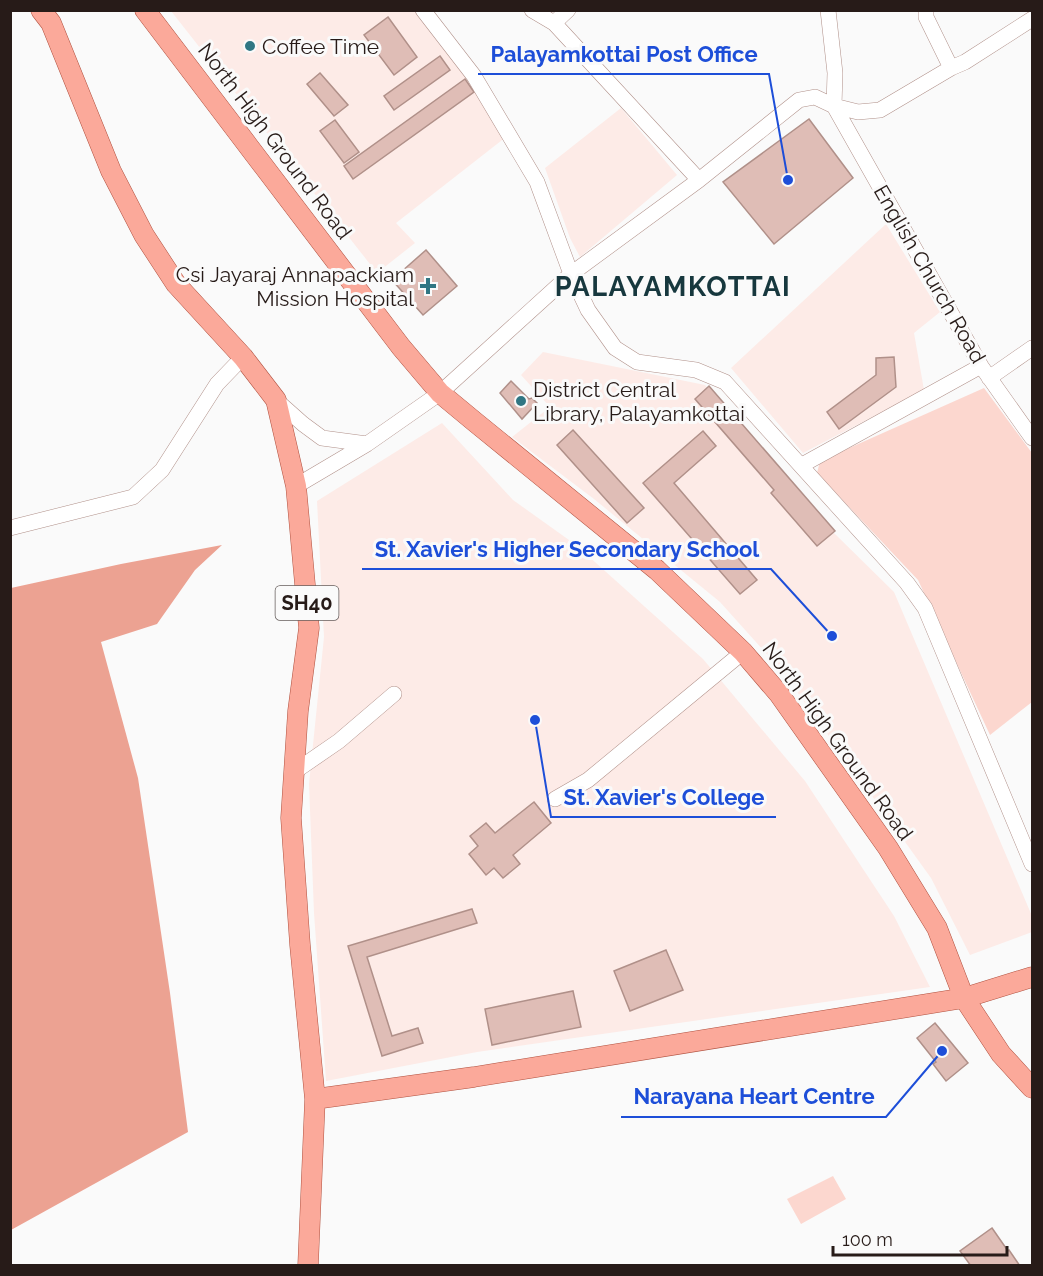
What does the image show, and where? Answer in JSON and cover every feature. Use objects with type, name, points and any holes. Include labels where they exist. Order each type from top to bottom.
[{"type":"main road","name":"SH40","points":[[41,10],[51,22],[111,171],[144,235],[176,284],[243,357],[276,400],[296,486],[309,628],[298,711],[291,818],[300,945],[315,1099],[308,1266]]},
{"type":"main road","name":"North High Ground Road","points":[[145,10],[401,347],[440,393],[657,570],[743,651],[779,694],[888,848],[937,928],[964,998],[1001,1054],[1032,1088]]},
{"type":"main road","points":[[315,1099],[474,1077],[964,998],[1032,977]]},
{"type":"street","points":[[423,10],[474,76],[537,182],[571,274],[588,310],[615,348],[637,362],[696,370],[725,382],[907,583],[925,608],[1032,864]]},
{"type":"street","points":[[532,10],[554,23],[699,180]]},
{"type":"street","points":[[554,23],[568,10]]},
{"type":"street","points":[[828,10],[835,73],[834,106]]},
{"type":"street","points":[[926,10],[926,17],[951,68]]},
{"type":"street","points":[[296,486],[367,444],[440,393],[571,274],[699,180],[800,100],[815,97],[834,106],[858,112],[880,110],[965,62],[1028,20]]},
{"type":"street","name":"English Church Road","points":[[834,106],[985,372],[1032,438]]},
{"type":"street","points":[[802,465],[1032,348]]},
{"type":"street","points":[[10,528],[134,497],[162,470],[218,384],[243,357]]},
{"type":"street","points":[[276,400],[322,438],[367,444]]},
{"type":"street","points":[[555,800],[588,780],[743,651]]},
{"type":"street","points":[[294,772],[339,741],[394,694]]},
{"type":"shaded area","points":[[171,11],[418,11],[466,71],[506,137],[396,223],[415,243],[377,273]]},
{"type":"shaded area","points":[[621,108],[677,175],[580,257],[570,238],[545,168]]},
{"type":"shaded area","points":[[886,224],[940,312],[914,333],[924,390],[803,453],[731,368]]},
{"type":"shaded area","points":[[543,352],[705,385],[834,533],[894,592],[1032,916],[1032,932],[970,955],[931,878],[782,671],[720,602],[594,499],[512,437],[550,407],[521,375]]},
{"type":"shaded area","points":[[984,388],[1032,453],[1032,702],[990,735],[918,580],[817,473],[820,461]]},
{"type":"shaded area","points":[[442,423],[513,500],[576,545],[703,659],[805,781],[894,916],[930,987],[477,1052],[326,1081],[314,913],[309,784],[324,637],[317,501]]},
{"type":"shaded area","points":[[222,545],[195,570],[157,624],[101,642],[138,778],[188,1132],[11,1230],[11,588]]},
{"type":"shaded area","points":[[833,1176],[846,1199],[801,1224],[787,1199]]},
{"type":"building","points":[[388,17],[417,57],[394,75],[364,35]]},
{"type":"building","points":[[440,56],[450,70],[394,110],[384,96]]},
{"type":"building","points":[[320,73],[348,105],[334,116],[307,84]]},
{"type":"building","points":[[465,79],[474,92],[353,179],[344,166]]},
{"type":"building","points":[[809,119],[853,178],[774,244],[723,182]]},
{"type":"building","points":[[335,120],[359,152],[344,163],[320,131]]},
{"type":"building","points":[[426,250],[457,286],[423,315],[392,280]]},
{"type":"building","points":[[894,357],[896,387],[839,429],[827,412],[876,375],[876,358]]},
{"type":"building","name":"District Central Library, Palayamkottai","points":[[511,381],[529,399],[532,398],[537,403],[522,419],[500,393]]},
{"type":"building","points":[[709,386],[835,531],[817,546],[771,493],[774,490],[695,399]]},
{"type":"building","points":[[573,430],[644,508],[627,523],[557,445]]},
{"type":"building","points":[[703,431],[716,446],[674,483],[757,580],[740,594],[643,483]]},
{"type":"building","points":[[534,802],[551,823],[513,855],[520,864],[503,878],[494,868],[486,875],[469,854],[478,846],[470,836],[486,823],[495,833]]},
{"type":"building","points":[[472,909],[477,923],[367,957],[392,1036],[418,1028],[423,1043],[382,1056],[348,946]]},
{"type":"building","points":[[666,950],[683,990],[630,1011],[614,971]]},
{"type":"building","points":[[573,991],[581,1027],[492,1045],[485,1009]]},
{"type":"building","points":[[935,1023],[968,1063],[946,1081],[933,1064],[936,1062],[917,1038]]},
{"type":"building","points":[[992,1228],[1020,1266],[971,1266],[960,1251]]},
{"type":"place","name":"Coffee Time","points":[[250,46]]},
{"type":"place","name":"Palayamkottai Post Office","points":[[788,180]]},
{"type":"place","name":"Csi Jayaraj Annapackiam Mission Hospital","points":[[428,286]]},
{"type":"place","name":"District Central Library, Palayamkottai","points":[[521,401]]},
{"type":"place","name":"St. Xavier's Higher Secondary School","points":[[832,636]]},
{"type":"place","name":"St. Xavier's College","points":[[535,720]]},
{"type":"place","name":"Narayana Heart Centre","points":[[942,1051]]},
{"type":"district","name":"PALAYAMKOTTAI","points":[[673,286]]}]
